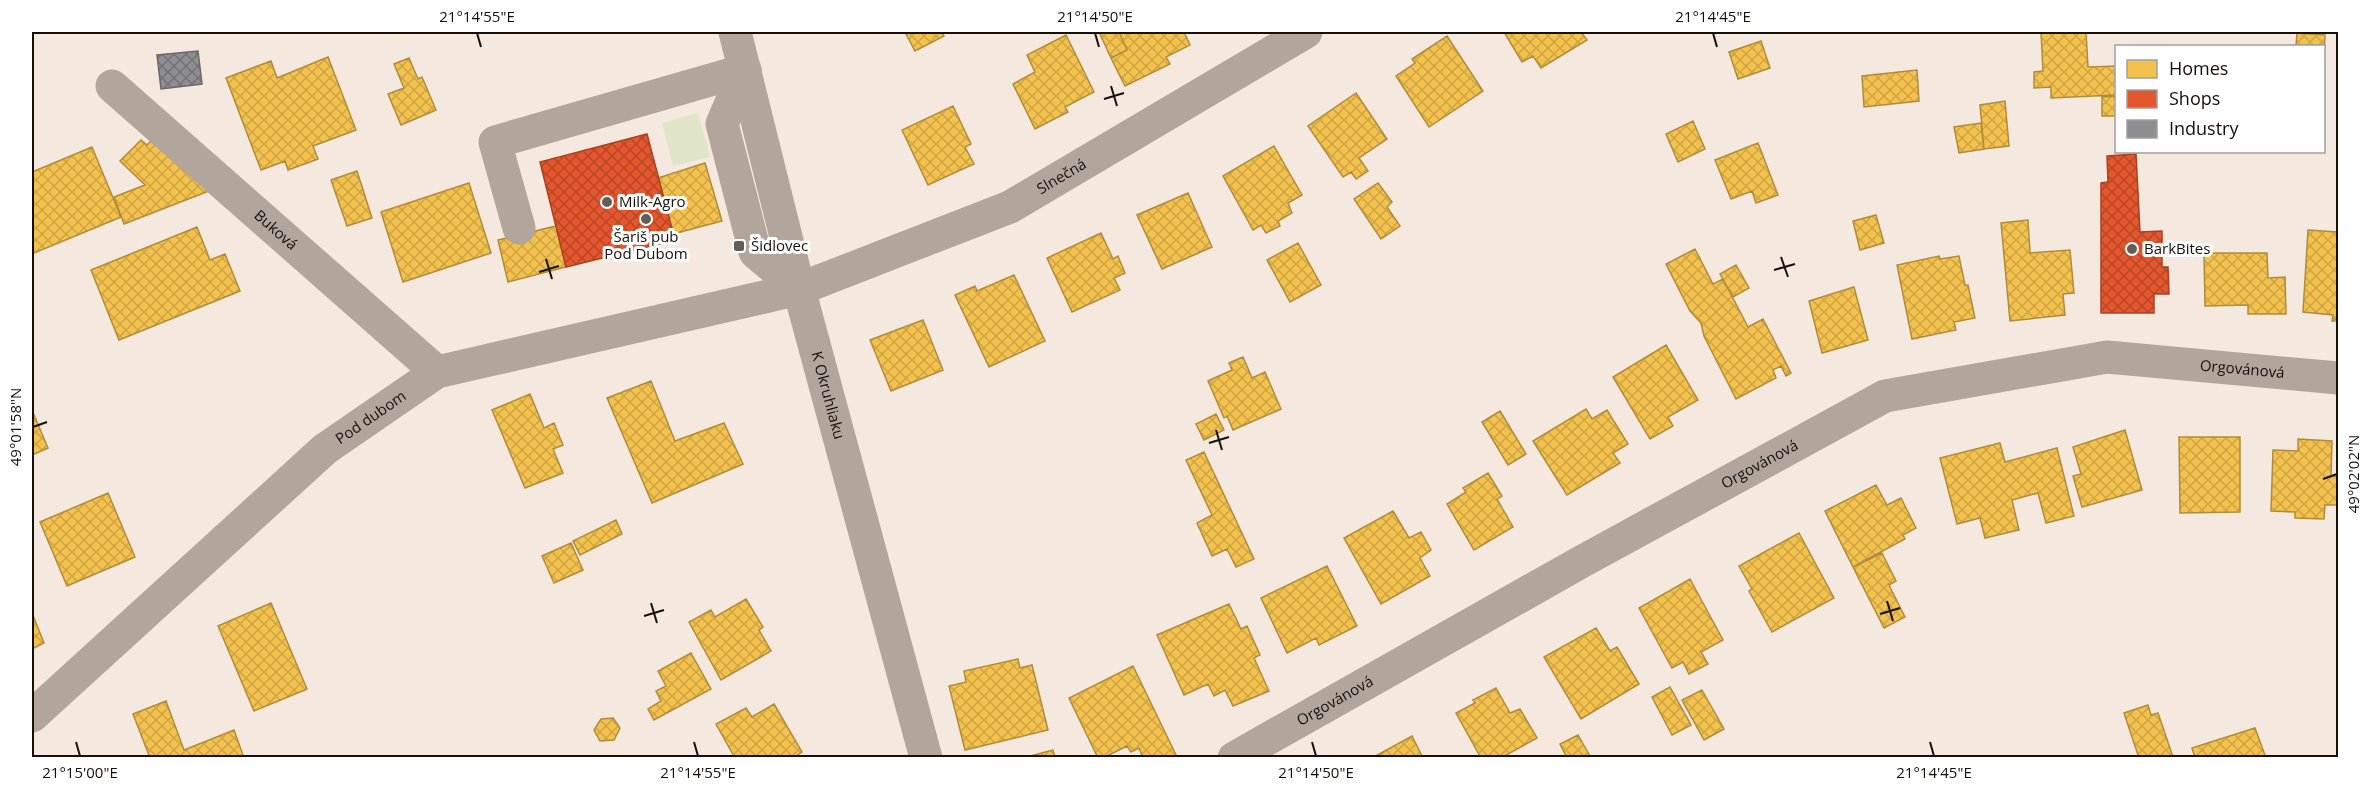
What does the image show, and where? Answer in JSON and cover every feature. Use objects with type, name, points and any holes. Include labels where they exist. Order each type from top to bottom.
[{"type":"street","name":"K Okruhliaku","points":[[735,32],[799,289],[926,758]]},
{"type":"street","name":"Slnečná","points":[[799,289],[1010,207],[1306,32]]},
{"type":"street","points":[[519,228],[495,142],[745,70]]},
{"type":"street","name":"Buková","points":[[112,86],[437,372]]},
{"type":"street","name":"Pod dubom","points":[[32,716],[325,449],[437,372],[799,289]]},
{"type":"street","name":"Orgovánová","points":[[1234,758],[1581,562],[1885,396],[2107,357],[2338,378]]},
{"type":"green space","points":[[698,113],[710,157],[673,166],[662,123]]},
{"type":"building: Homes","points":[[905,32],[941,32],[944,36],[915,51]]},
{"type":"building: Homes","points":[[1099,32],[1119,32],[1127,50],[1111,58]]},
{"type":"building: Homes","points":[[1119,32],[1184,32],[1190,45],[1166,57],[1170,64],[1125,86],[1111,58],[1127,50]]},
{"type":"building: Homes","points":[[1504,32],[1581,32],[1587,40],[1541,68],[1533,56],[1522,62]]},
{"type":"building: Homes","points":[[2041,32],[2086,32],[2088,67],[2115,66],[2115,95],[2051,98],[2051,87],[2034,88],[2034,72],[2043,71]]},
{"type":"building: Homes","points":[[2297,33],[2325,35],[2325,45],[2296,45]]},
{"type":"building: Homes","points":[[1066,35],[1094,92],[1065,107],[1068,112],[1035,129],[1013,84],[1035,72],[1027,55]]},
{"type":"building: Homes","points":[[1447,36],[1483,91],[1429,127],[1396,76],[1415,63],[1412,59]]},
{"type":"building: Homes","points":[[1761,41],[1770,68],[1738,79],[1729,52]]},
{"type":"building: Homes","points":[[328,57],[356,130],[313,146],[318,159],[288,170],[285,161],[261,170],[226,78],[271,61],[277,78]]},
{"type":"building: Homes","points":[[409,58],[418,79],[422,77],[436,110],[401,125],[388,94],[404,88],[394,64]]},
{"type":"building: Homes","points":[[1917,70],[1919,101],[1864,107],[1862,76]]},
{"type":"building: Homes","points":[[1356,93],[1387,139],[1359,158],[1368,171],[1356,179],[1351,172],[1343,177],[1308,126]]},
{"type":"building: Homes","points":[[2115,96],[2115,116],[2102,116],[2102,97]]},
{"type":"building: Homes","points":[[2005,101],[2009,146],[1984,149],[1980,105]]},
{"type":"building: Homes","points":[[953,106],[971,144],[965,147],[974,164],[928,185],[902,130]]},
{"type":"building: Homes","points":[[1693,121],[1705,149],[1678,162],[1666,134]]},
{"type":"building: Homes","points":[[1981,123],[1984,149],[1959,153],[1954,127]]},
{"type":"building: Homes","points":[[154,138],[209,191],[124,224],[114,197],[145,185],[120,161],[141,140],[147,145]]},
{"type":"building: Homes","points":[[1758,143],[1778,195],[1756,203],[1752,191],[1731,199],[1715,160]]},
{"type":"building: Homes","points":[[1274,146],[1302,195],[1288,203],[1292,213],[1278,221],[1280,226],[1266,233],[1261,225],[1253,230],[1223,176]]},
{"type":"building: Homes","points":[[92,147],[121,217],[32,254],[32,172]]},
{"type":"building: Homes","points":[[705,163],[722,221],[673,234],[658,178]]},
{"type":"building: Homes","points":[[357,171],[372,218],[347,226],[331,180]]},
{"type":"building: Homes","points":[[469,183],[491,253],[403,282],[381,212]]},
{"type":"building: Homes","points":[[1378,183],[1392,202],[1387,207],[1400,226],[1381,239],[1354,199]]},
{"type":"building: Homes","points":[[1188,193],[1212,247],[1162,269],[1137,215]]},
{"type":"building: Homes","points":[[1876,215],[1884,243],[1860,250],[1853,221]]},
{"type":"building: Homes","points":[[2028,220],[2030,253],[2070,250],[2074,293],[2063,294],[2065,315],[2010,321],[2001,223]]},
{"type":"building: Homes","points":[[556,226],[566,267],[508,282],[498,240]]},
{"type":"building: Homes","points":[[197,227],[210,260],[225,254],[240,291],[119,340],[91,270]]},
{"type":"building: Homes","points":[[2308,230],[2338,232],[2338,319],[2335,321],[2332,321],[2333,315],[2303,312]]},
{"type":"building: Homes","points":[[1101,233],[1113,259],[1118,256],[1125,273],[1114,278],[1120,290],[1072,312],[1047,258]]},
{"type":"building: Homes","points":[[1298,243],[1321,285],[1290,302],[1267,260]]},
{"type":"building: Homes","points":[[1695,249],[1713,284],[1723,279],[1748,327],[1763,319],[1791,373],[1786,376],[1781,366],[1773,370],[1776,378],[1736,399],[1704,336],[1701,323],[1690,311],[1666,264]]},
{"type":"building: Homes","points":[[2204,253],[2267,253],[2268,278],[2285,277],[2286,314],[2248,314],[2248,305],[2205,306]]},
{"type":"building: Homes","points":[[1939,256],[1940,259],[1959,256],[1975,318],[1954,322],[1956,330],[1912,339],[1897,265]]},
{"type":"building: Homes","points":[[1736,265],[1749,288],[1733,297],[1720,274]]},
{"type":"building: Homes","points":[[1014,275],[1045,341],[989,367],[955,295],[975,286],[977,291]]},
{"type":"building: Homes","points":[[1854,287],[1868,340],[1822,353],[1809,301]]},
{"type":"building: Homes","points":[[923,320],[943,370],[891,391],[870,340]]},
{"type":"building: Homes","points":[[1666,345],[1698,400],[1668,417],[1673,426],[1650,439],[1613,377]]},
{"type":"building: Homes","points":[[1243,357],[1252,378],[1265,372],[1281,409],[1233,430],[1227,416],[1224,418],[1208,381],[1232,370],[1229,363]]},
{"type":"building: Homes","points":[[651,381],[675,441],[724,423],[743,464],[652,503],[607,398]]},
{"type":"building: Homes","points":[[530,394],[544,428],[554,423],[563,445],[553,449],[563,473],[525,488],[492,410]]},
{"type":"building: Homes","points":[[1586,409],[1592,419],[1607,410],[1628,444],[1613,453],[1620,463],[1567,495],[1533,441]]},
{"type":"building: Homes","points":[[32,410],[48,448],[32,455]]},
{"type":"building: Homes","points":[[1500,411],[1526,454],[1508,465],[1482,422]]},
{"type":"building: Homes","points":[[1216,414],[1224,430],[1204,440],[1196,424]]},
{"type":"building: Homes","points":[[2125,430],[2142,490],[2082,507],[2073,476],[2081,474],[2073,447]]},
{"type":"building: Homes","points":[[2179,437],[2240,437],[2240,512],[2180,513]]},
{"type":"building: Homes","points":[[2298,439],[2332,441],[2331,476],[2338,477],[2337,505],[2325,505],[2324,519],[2295,518],[2295,512],[2271,511],[2273,450],[2298,451]]},
{"type":"building: Homes","points":[[2000,443],[2005,462],[2057,448],[2074,516],[2046,523],[2038,493],[2012,500],[2019,530],[1985,538],[1980,518],[1957,524],[1940,458]]},
{"type":"building: Homes","points":[[1204,452],[1254,559],[1236,567],[1227,549],[1212,556],[1197,523],[1212,515],[1186,460]]},
{"type":"building: Homes","points":[[1488,473],[1502,496],[1497,499],[1513,527],[1474,550],[1447,504],[1466,492],[1463,488]]},
{"type":"building: Homes","points":[[1876,485],[1887,505],[1901,498],[1916,528],[1903,535],[1905,539],[1853,567],[1825,511]]},
{"type":"building: Homes","points":[[108,493],[135,557],[67,586],[40,522]]},
{"type":"building: Homes","points":[[1393,511],[1409,538],[1421,532],[1431,550],[1420,558],[1430,576],[1381,604],[1344,538]]},
{"type":"building: Homes","points":[[616,520],[622,534],[580,555],[573,541]]},
{"type":"building: Homes","points":[[1799,533],[1834,598],[1772,632],[1749,591],[1752,589],[1739,566]]},
{"type":"building: Homes","points":[[571,543],[583,570],[554,583],[542,556]]},
{"type":"building: Homes","points":[[1882,553],[1896,581],[1889,585],[1905,617],[1884,628],[1853,567]]},
{"type":"building: Homes","points":[[1327,566],[1357,626],[1319,645],[1316,638],[1287,653],[1261,598]]},
{"type":"building: Homes","points":[[1690,579],[1723,640],[1701,652],[1708,664],[1689,674],[1683,662],[1672,668],[1639,608]]},
{"type":"building: Homes","points":[[746,599],[763,627],[759,630],[771,651],[721,680],[689,622],[711,610],[715,617]]},
{"type":"building: Homes","points":[[271,603],[307,689],[254,711],[218,626]]},
{"type":"building: Homes","points":[[1229,604],[1241,629],[1247,626],[1260,655],[1254,658],[1269,691],[1233,706],[1225,690],[1214,696],[1208,684],[1184,695],[1157,635]]},
{"type":"building: Homes","points":[[32,613],[44,643],[32,649]]},
{"type":"building: Homes","points":[[1596,628],[1610,651],[1617,647],[1639,684],[1581,719],[1544,657]]},
{"type":"building: Homes","points":[[691,653],[711,689],[654,720],[648,709],[661,701],[656,691],[666,686],[658,671]]},
{"type":"building: Homes","points":[[1018,659],[1020,668],[1032,665],[1048,730],[965,750],[949,686],[966,682],[964,671]]},
{"type":"building: Homes","points":[[1133,666],[1177,757],[1143,758],[1139,748],[1131,752],[1127,746],[1103,758],[1098,758],[1069,698]]},
{"type":"building: Homes","points":[[1670,687],[1691,725],[1672,735],[1652,697]]},
{"type":"building: Homes","points":[[1496,688],[1510,713],[1520,709],[1537,738],[1501,758],[1481,758],[1456,713],[1475,703],[1473,700]]},
{"type":"building: Homes","points":[[1702,690],[1724,729],[1704,740],[1682,700]]},
{"type":"building: Homes","points":[[166,701],[184,750],[234,730],[244,758],[150,758],[133,714]]},
{"type":"building: Homes","points":[[774,704],[802,752],[793,758],[735,758],[716,724],[746,708],[752,717]]},
{"type":"building: Homes","points":[[2148,705],[2151,715],[2158,713],[2173,757],[2139,758],[2124,713]]},
{"type":"building: Homes","points":[[613,718],[620,728],[614,740],[600,741],[594,730],[601,719]]},
{"type":"building: Homes","points":[[2255,728],[2266,758],[2195,758],[2192,748]]},
{"type":"building: Homes","points":[[1578,735],[1591,758],[1567,758],[1560,744]]},
{"type":"building: Homes","points":[[1412,736],[1423,758],[1372,758]]},
{"type":"building: Homes","points":[[1053,750],[1055,758],[1023,758]]},
{"type":"building: Shops","name":"Milk-Agro","points":[[647,134],[675,240],[566,267],[540,162]]},
{"type":"building: Shops","name":"BarkBites","points":[[2136,154],[2140,232],[2162,231],[2162,267],[2168,267],[2169,294],[2154,294],[2154,313],[2101,313],[2101,183],[2108,182],[2107,156]]},
{"type":"building: Industry","points":[[198,51],[202,84],[161,89],[157,55]]},
{"type":"place","name":"Milk-Agro","points":[[607,202]]},
{"type":"place","name":"Šariš pub Pod Dubom","points":[[646,219]]},
{"type":"place","name":"Šidlovec","points":[[739,246]]},
{"type":"place","name":"BarkBites","points":[[2132,249]]}]
